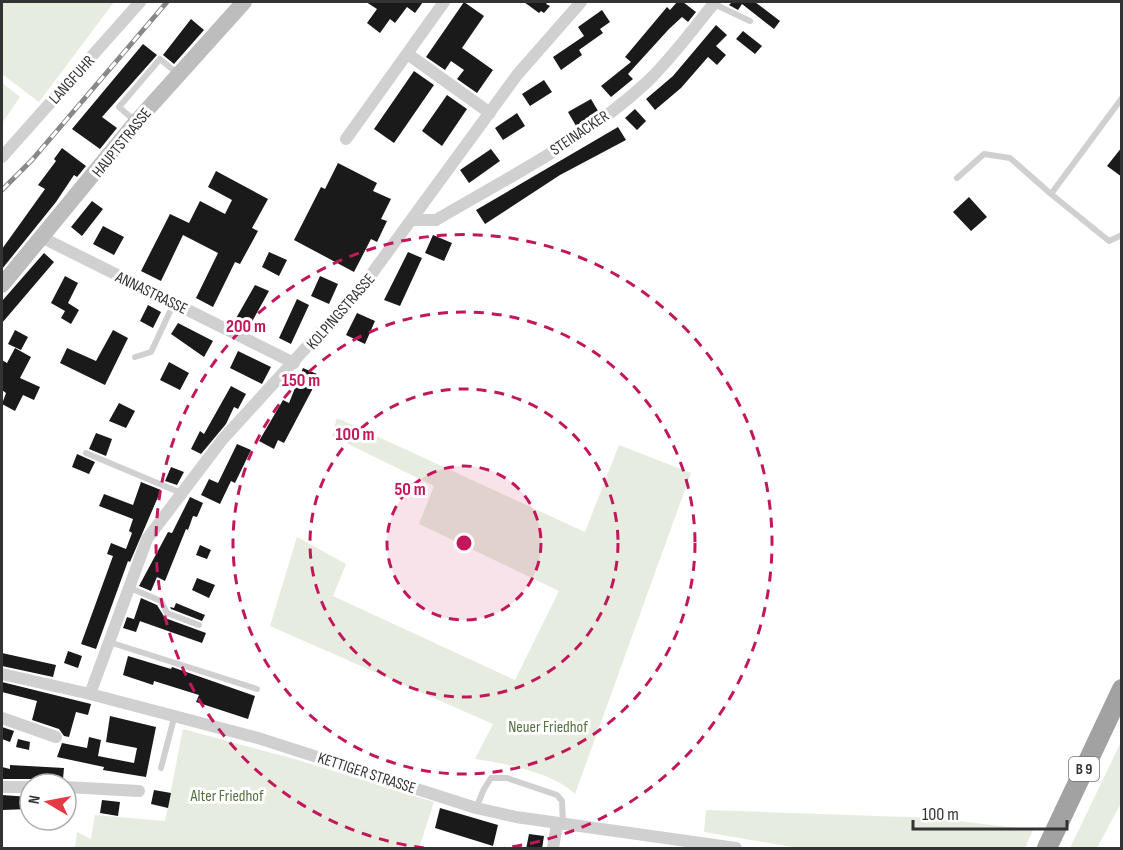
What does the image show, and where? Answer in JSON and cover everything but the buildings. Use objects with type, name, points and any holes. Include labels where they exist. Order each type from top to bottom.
[{"type":"highway","name":"B 9","points":[[1047,849],[1122,689]]},
{"type":"highway","name":"B 9","points":[[1062,849],[1122,720]]},
{"type":"main road","name":"HAUPTSTRASSE","points":[[2,285],[43,238],[136,122],[244,2]]},
{"type":"street","name":"LANGFUHR","points":[[2,157],[140,2]]},
{"type":"street","points":[[346,139],[409,55],[444,2]]},
{"type":"street","name":"KOLPINGSTRASSE","points":[[90,694],[147,539],[222,440],[365,283],[517,75],[580,2]]},
{"type":"street","name":"STEINACKER","points":[[413,220],[436,220],[570,141],[609,113],[647,82],[714,2]]},
{"type":"street","points":[[409,55],[490,113]]},
{"type":"street","name":"ANNASTRASSE","points":[[43,238],[294,363]]},
{"type":"street","name":"KETTIGER STRASSE","points":[[2,674],[90,694],[331,759],[476,808],[560,824],[736,849]]},
{"type":"street","points":[[2,718],[56,737]]},
{"type":"street","points":[[2,787],[18,787]]},
{"type":"street","points":[[78,788],[139,791]]},
{"type":"street","points":[[553,849],[560,824]]},
{"type":"lane","points":[[714,2],[750,21]]},
{"type":"lane","points":[[136,122],[119,107],[160,59],[178,74]]},
{"type":"lane","points":[[1051,194],[1122,98]]},
{"type":"lane","points":[[957,178],[984,154],[1010,158],[1109,241],[1122,235]]},
{"type":"lane","points":[[135,357],[151,352],[174,302]]},
{"type":"lane","points":[[86,453],[181,493]]},
{"type":"lane","points":[[129,588],[161,601],[167,613],[199,625]]},
{"type":"lane","points":[[109,642],[257,689]]},
{"type":"lane","points":[[161,768],[174,718]]},
{"type":"lane","points":[[476,808],[483,789],[491,778],[507,778],[557,795],[562,801],[560,824]]},
{"type":"green space","points":[[2,2],[114,2],[39,102],[2,74]]},
{"type":"green space","points":[[2,83],[20,97],[2,123]]},
{"type":"green space","name":"Neuer Friedhof","points":[[337,418],[585,532],[619,445],[691,473],[575,794],[555,780],[542,775],[514,766],[475,759],[493,724],[270,626],[297,537],[346,564],[333,596],[515,680],[559,591],[419,524],[434,486],[332,436]]},
{"type":"green space","name":"Alter Friedhof","points":[[183,729],[298,760],[434,802],[419,848],[75,848],[77,832],[91,839],[95,815],[165,821]]},
{"type":"green space","points":[[1121,742],[1120,805],[1097,848],[1070,848]]},
{"type":"green space","points":[[706,810],[934,818],[1033,830],[1025,848],[798,848],[704,832]]},
{"type":"railway","points":[[2,190],[32,160],[167,2]]}]
